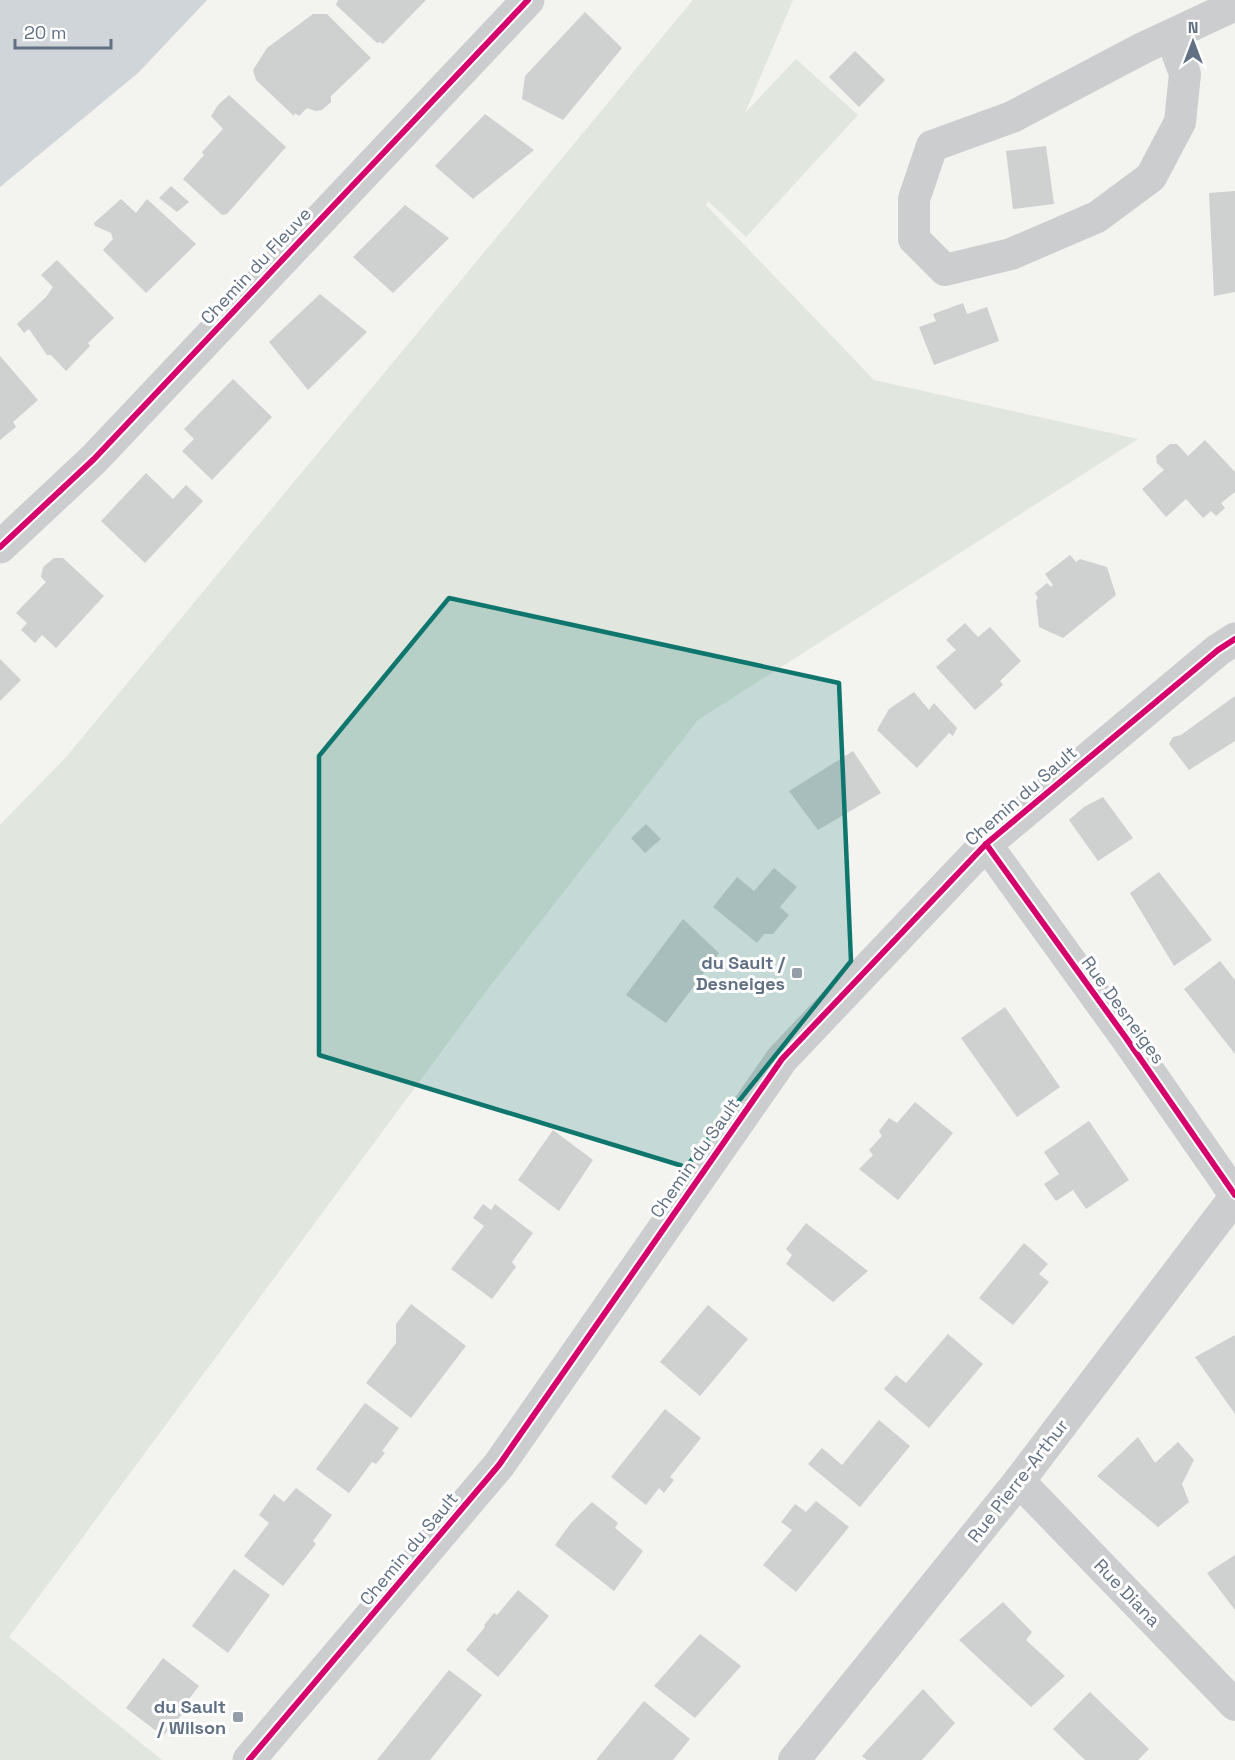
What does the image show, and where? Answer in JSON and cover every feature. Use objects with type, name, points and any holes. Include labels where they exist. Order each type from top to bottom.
[{"type":"street","name":"Chemin du Fleuve","points":[[0,547],[94,459],[528,0]]},
{"type":"street","points":[[1171,36],[1185,74],[1180,122],[1151,177],[1097,218],[1011,254],[945,270],[914,239],[914,199],[932,146],[1012,117],[1171,36],[1235,5]]},
{"type":"street","name":"Chemin du Sault","points":[[255,1758],[499,1466],[782,1059],[986,844],[1218,650],[1235,639]]},
{"type":"street","name":"Rue Desneiges","points":[[986,844],[1126,1038],[1235,1196]]},
{"type":"street","name":"Rue Pierre-Arthur","points":[[794,1760],[1019,1481],[1235,1196]]},
{"type":"street","name":"Rue Diana","points":[[1019,1481],[1235,1705]]},
{"type":"highlighted area","points":[[449,598],[839,683],[851,961],[686,1167],[319,1055],[319,756]]},
{"type":"shaded area","points":[[0,0],[207,0],[138,73],[0,187]]},
{"type":"shaded area","points":[[693,0],[793,0],[745,113],[796,59],[858,115],[746,237],[708,201],[706,205],[874,380],[1138,439],[698,720],[484,994],[9,1637],[162,1760],[0,1760],[0,825],[67,756]]},
{"type":"building","points":[[338,0],[426,0],[383,44],[377,43],[336,5]]},
{"type":"building","points":[[585,12],[622,48],[563,120],[522,99],[525,76]]},
{"type":"building","points":[[313,14],[327,14],[371,58],[331,96],[331,102],[322,110],[307,108],[299,116],[295,113],[294,116],[256,80],[253,70],[267,48]]},
{"type":"building","points":[[855,51],[885,80],[859,107],[829,77]]},
{"type":"building","points":[[229,95],[286,147],[227,214],[222,215],[183,179],[204,155],[202,152],[223,129],[211,116],[218,105]]},
{"type":"building","points":[[485,114],[534,150],[473,199],[435,166]]},
{"type":"building","points":[[1046,146],[1054,204],[1013,209],[1006,151]]},
{"type":"building","points":[[171,186],[189,202],[177,212],[159,198]]},
{"type":"building","points":[[1235,191],[1235,292],[1214,296],[1209,193]]},
{"type":"building","points":[[121,199],[136,213],[147,199],[196,244],[146,293],[103,250],[113,239],[111,233],[95,226],[94,223]]},
{"type":"building","points":[[405,205],[449,238],[393,293],[353,257]]},
{"type":"building","points":[[57,260],[114,318],[88,343],[90,346],[66,371],[51,355],[47,355],[29,329],[24,333],[17,324],[46,297],[53,287],[41,275]]},
{"type":"building","points":[[320,294],[367,332],[308,390],[269,342]]},
{"type":"building","points":[[963,303],[967,314],[987,307],[999,341],[934,365],[919,327],[936,321],[933,314]]},
{"type":"building","points":[[0,356],[38,400],[13,422],[16,427],[0,440]]},
{"type":"building","points":[[233,379],[272,417],[212,480],[182,451],[194,439],[184,429]]},
{"type":"building","points":[[1205,440],[1235,472],[1235,492],[1221,503],[1225,508],[1216,516],[1211,511],[1203,518],[1186,499],[1166,517],[1142,489],[1164,470],[1157,463],[1156,456],[1170,444],[1177,444],[1188,456]]},
{"type":"building","points":[[146,473],[173,499],[186,485],[203,501],[145,563],[101,521]]},
{"type":"building","points":[[1070,555],[1076,562],[1080,559],[1107,567],[1116,595],[1063,638],[1039,627],[1036,600],[1038,598],[1035,593],[1047,583],[1051,587],[1053,585],[1045,574]]},
{"type":"building","points":[[54,558],[63,558],[104,596],[56,648],[42,635],[35,643],[21,630],[27,623],[16,613],[46,582],[41,577],[43,567]]},
{"type":"building","points":[[965,623],[978,637],[990,627],[1021,661],[1000,681],[1003,685],[975,710],[936,667],[956,650],[946,640]]},
{"type":"building","points":[[0,659],[21,680],[0,701]]},
{"type":"building","points":[[914,692],[929,710],[934,703],[957,728],[953,736],[949,733],[917,768],[877,730],[889,709]]},
{"type":"building","points":[[1235,696],[1235,741],[1189,770],[1169,744],[1173,737],[1181,735]]},
{"type":"building","points":[[853,751],[881,793],[818,830],[789,791]]},
{"type":"building","points":[[1103,797],[1133,838],[1098,861],[1069,820],[1084,807]]},
{"type":"building","points":[[646,824],[661,839],[645,853],[631,838]]},
{"type":"building","points":[[774,868],[797,887],[780,907],[789,915],[773,934],[764,934],[757,943],[713,907],[737,877],[754,891]]},
{"type":"building","points":[[1159,872],[1212,940],[1174,966],[1130,893]]},
{"type":"building","points":[[683,919],[719,953],[666,1023],[626,995]]},
{"type":"building","points":[[1220,961],[1235,980],[1235,1054],[1184,989]]},
{"type":"building","points":[[1005,1007],[1060,1087],[1017,1117],[961,1038]]},
{"type":"building","points":[[915,1102],[953,1133],[898,1200],[859,1169],[873,1155],[869,1150],[882,1136],[879,1131],[889,1118],[897,1123]]},
{"type":"building","points":[[1089,1121],[1129,1180],[1086,1209],[1073,1190],[1056,1201],[1044,1184],[1059,1174],[1044,1152]]},
{"type":"building","points":[[553,1130],[593,1160],[559,1211],[518,1180]]},
{"type":"building","points":[[483,1204],[491,1210],[495,1204],[533,1233],[512,1262],[516,1267],[492,1299],[451,1269],[484,1226],[473,1218]]},
{"type":"building","points":[[806,1223],[868,1271],[833,1302],[786,1264],[792,1255],[786,1249]]},
{"type":"building","points":[[1024,1243],[1048,1264],[1039,1274],[1049,1282],[1013,1325],[979,1298]]},
{"type":"building","points":[[411,1304],[466,1346],[411,1418],[366,1383],[396,1343],[396,1324]]},
{"type":"building","points":[[708,1305],[748,1339],[700,1396],[660,1362]]},
{"type":"building","points":[[948,1334],[983,1364],[929,1428],[884,1389],[896,1375],[906,1383]]},
{"type":"building","points":[[1235,1335],[1235,1414],[1195,1357]]},
{"type":"building","points":[[365,1403],[399,1428],[382,1451],[385,1453],[376,1464],[372,1462],[349,1493],[316,1469]]},
{"type":"building","points":[[665,1409],[701,1438],[670,1477],[674,1480],[664,1493],[659,1488],[646,1505],[611,1477]]},
{"type":"building","points":[[879,1420],[910,1446],[860,1507],[808,1464],[822,1448],[842,1465]]},
{"type":"building","points":[[1138,1437],[1155,1463],[1178,1442],[1194,1460],[1182,1484],[1189,1502],[1158,1527],[1097,1476]]},
{"type":"building","points":[[296,1488],[332,1515],[313,1541],[316,1544],[283,1586],[244,1556],[269,1523],[259,1515],[274,1494],[284,1502]]},
{"type":"building","points":[[816,1501],[849,1527],[796,1592],[763,1565],[792,1530],[781,1522],[795,1504],[806,1512]]},
{"type":"building","points":[[592,1502],[618,1523],[615,1528],[643,1551],[614,1591],[555,1545],[571,1523]]},
{"type":"building","points":[[1235,1555],[1235,1610],[1207,1573]]},
{"type":"building","points":[[234,1569],[270,1595],[228,1653],[192,1626]]},
{"type":"building","points":[[518,1590],[549,1616],[498,1677],[466,1650],[494,1613],[497,1615]]},
{"type":"building","points":[[1003,1602],[1032,1632],[1026,1640],[1065,1676],[1031,1707],[959,1640]]},
{"type":"building","points":[[700,1634],[741,1666],[695,1718],[654,1686]]},
{"type":"building","points":[[163,1658],[199,1686],[182,1708],[185,1711],[163,1736],[126,1708]]},
{"type":"building","points":[[449,1670],[482,1695],[430,1760],[377,1760]]},
{"type":"building","points":[[923,1689],[955,1723],[922,1760],[867,1760],[862,1756]]},
{"type":"building","points":[[1090,1692],[1149,1749],[1138,1760],[1085,1760],[1053,1729]]},
{"type":"building","points":[[644,1701],[690,1739],[673,1760],[596,1760]]},
{"type":"cycle path","points":[[0,547],[94,459],[528,0]]},
{"type":"cycle path","points":[[249,1760],[499,1465],[782,1059],[986,844],[1218,650],[1235,639]]},
{"type":"cycle path","points":[[986,844],[1126,1038],[1235,1195]]},
{"type":"place","name":"du Sault / Desneiges","points":[[797,973]]},
{"type":"place","name":"du Sault / Wilson","points":[[238,1717]]}]
